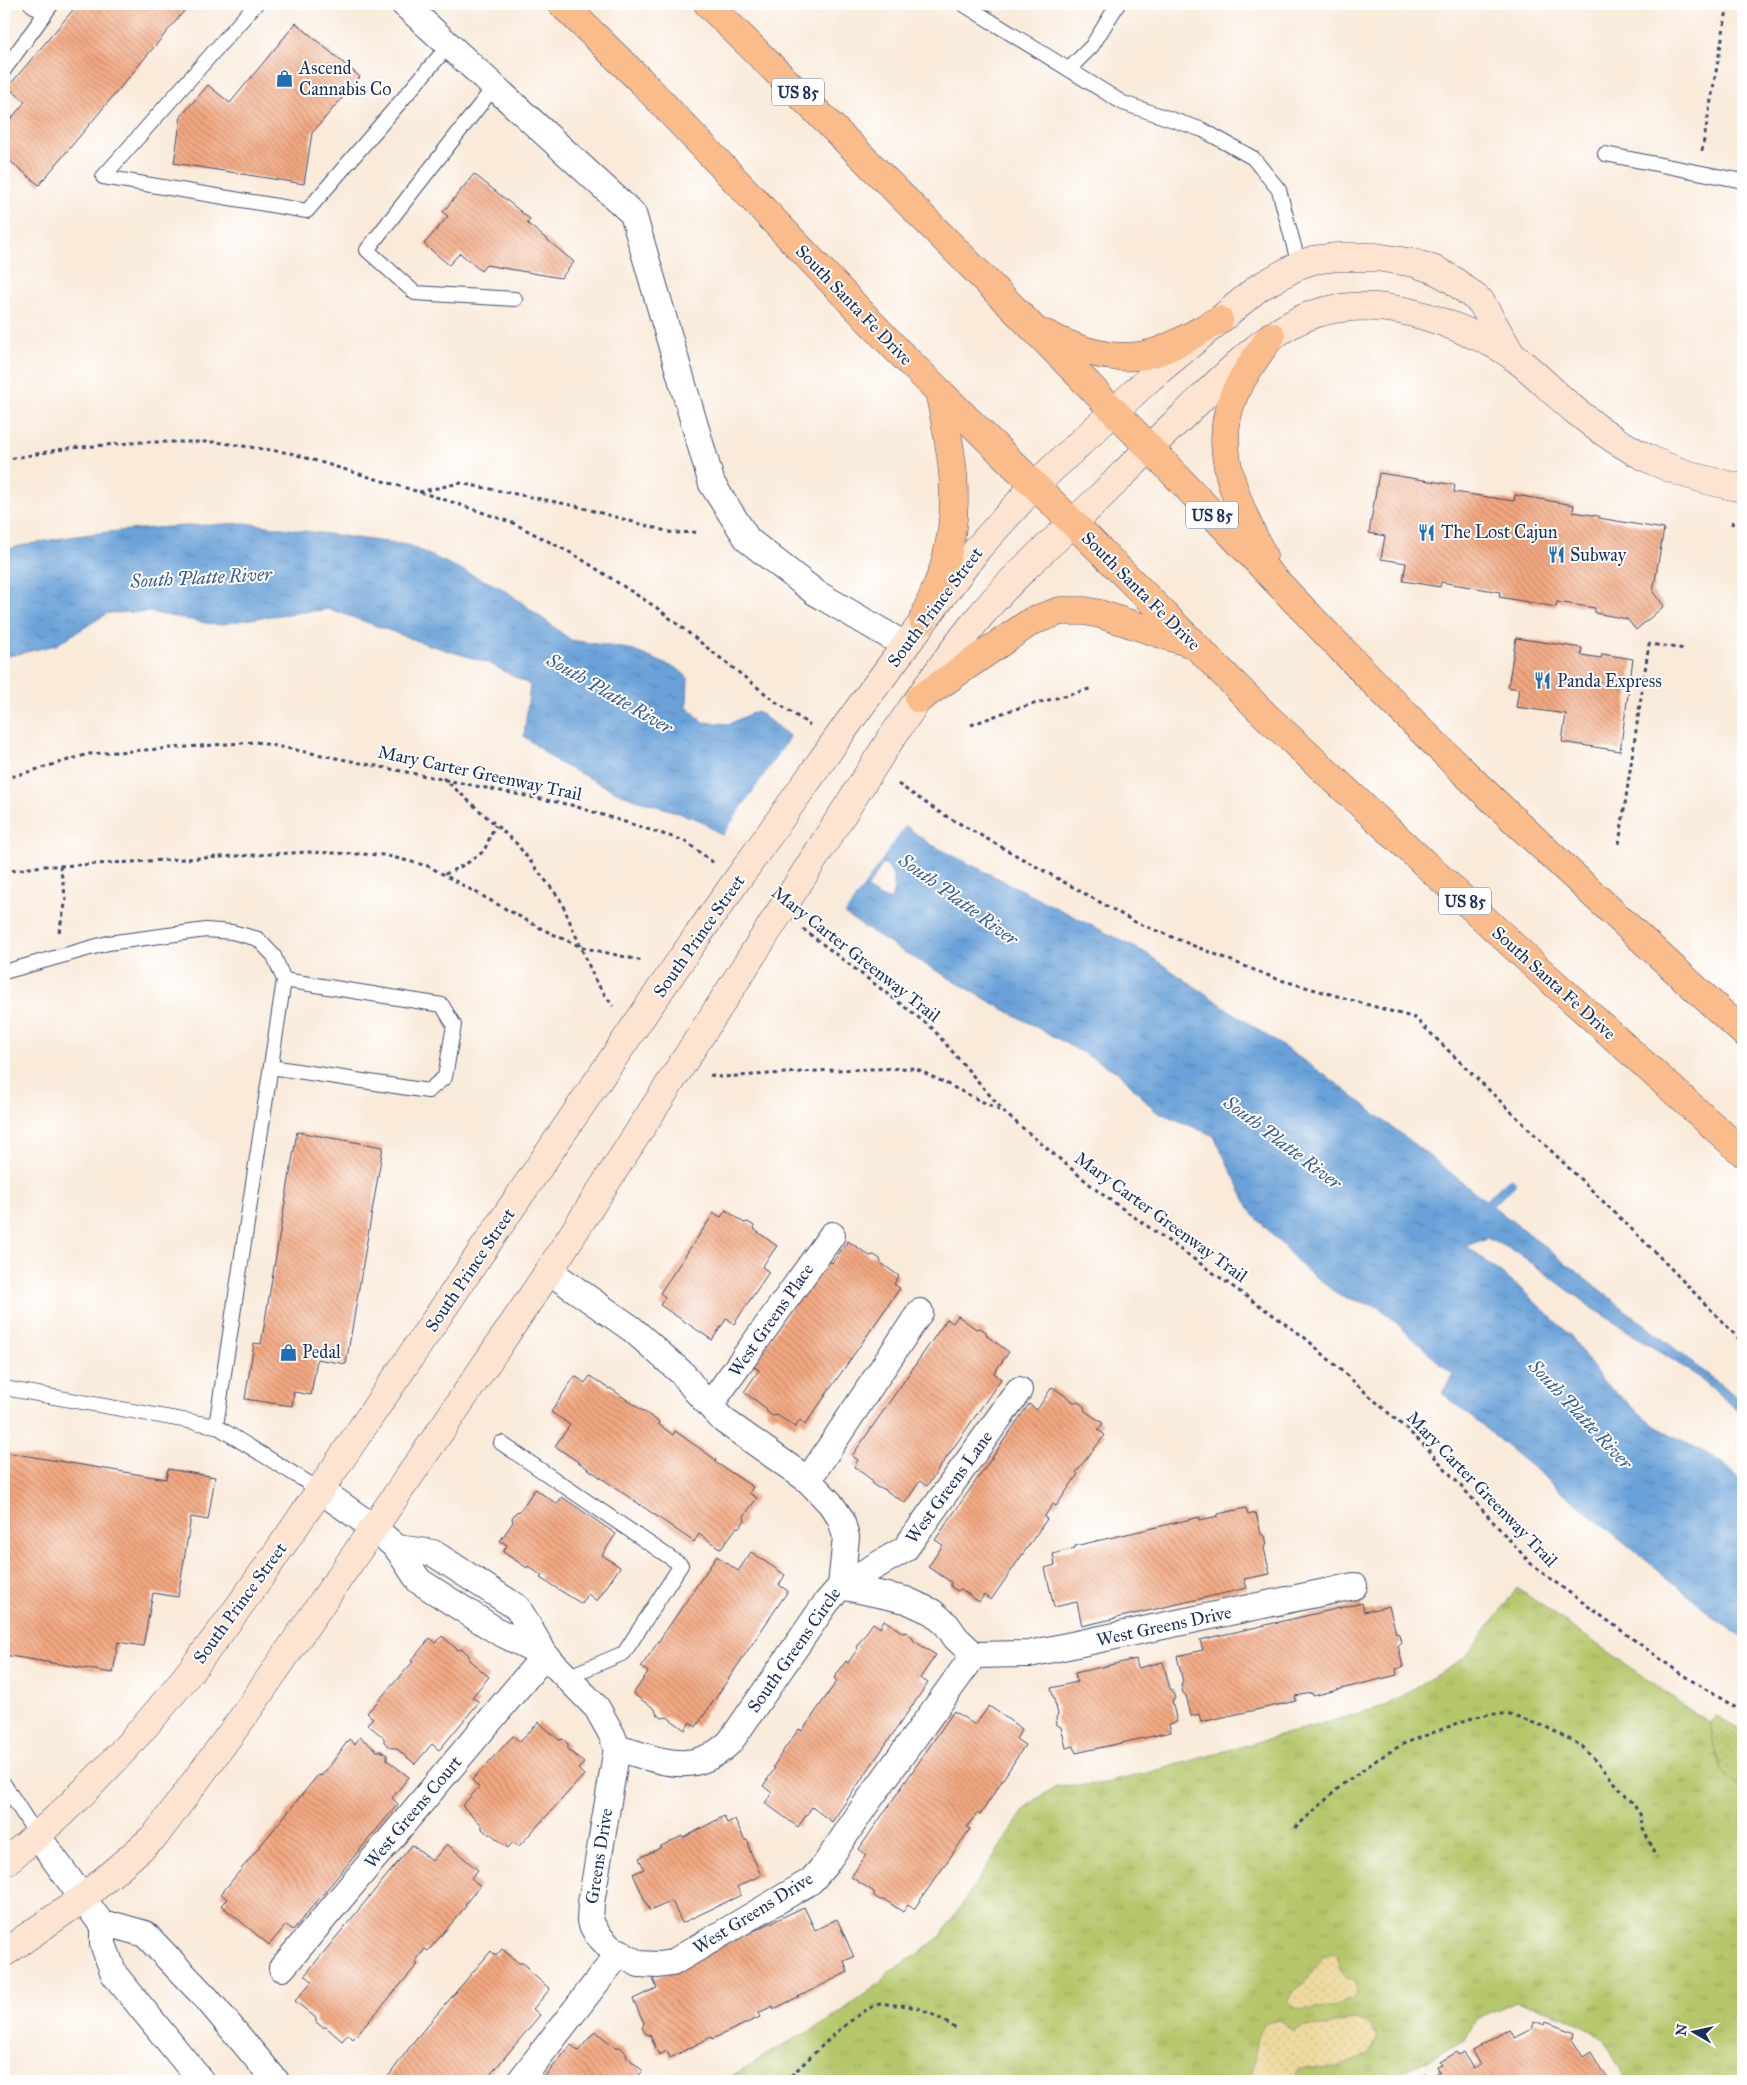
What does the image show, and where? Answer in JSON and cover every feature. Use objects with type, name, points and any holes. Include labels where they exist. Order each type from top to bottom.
[{"type":"highway","points":[[548,4],[640,80]]},
{"type":"highway","name":"South Santa Fe Drive","points":[[562,4],[640,80],[938,392],[1035,484],[1193,644],[1330,777],[1743,1153]]},
{"type":"highway","name":"US 85","points":[[708,4],[1114,410],[1276,582],[1469,776],[1743,1032]]},
{"type":"highway","points":[[724,4],[887,181]]},
{"type":"highway","points":[[1029,325],[1078,349],[1114,356],[1133,356],[1167,348],[1219,320]]},
{"type":"highway","points":[[1271,336],[1246,372],[1234,395],[1228,414],[1226,455],[1236,497],[1276,582]]},
{"type":"highway","points":[[923,620],[945,565],[955,506],[953,461],[938,392]]},
{"type":"highway","points":[[919,698],[1024,626],[1047,614],[1060,611],[1085,611],[1100,614],[1193,644]]},
{"type":"street","points":[[404,4],[633,214],[712,484],[748,540],[816,593],[905,645]]},
{"type":"street","name":"South Prince Street","points":[[4,1863],[78,1799],[161,1709],[212,1643],[320,1490],[698,935],[854,715],[978,548],[1035,484],[1114,410],[1258,288],[1313,260],[1337,257],[1376,257],[1414,263],[1435,270],[1466,288],[1481,302],[1511,354]]},
{"type":"street","name":"South Prince Street","points":[[4,1953],[82,1899],[155,1836],[243,1717],[549,1271],[890,740],[976,621],[1021,570],[1073,523],[1149,448],[1271,336],[1313,315],[1350,307],[1371,306],[1407,310],[1429,316],[1470,333],[1511,354],[1586,420],[1632,450],[1672,470],[1743,488]]},
{"type":"street","name":"West Greens Place","points":[[710,1405],[832,1235]]},
{"type":"street","name":"South Greens Circle","points":[[549,1271],[632,1329],[683,1374],[723,1420],[808,1480],[830,1503],[841,1519],[846,1537],[841,1586],[826,1603],[730,1742],[720,1751],[692,1764],[677,1764],[617,1748]]},
{"type":"street","points":[[808,1480],[920,1312]]},
{"type":"street","name":"West Greens Lane","points":[[841,1586],[905,1549],[1019,1390]]},
{"type":"street","points":[[320,1490],[374,1528],[397,1548],[419,1581],[497,1631],[544,1655],[597,1708],[617,1748]]},
{"type":"street","points":[[841,1586],[906,1600],[932,1612],[947,1624],[956,1638],[974,1655]]},
{"type":"street","name":"West Greens Drive","points":[[620,1952],[639,1964],[672,1963],[811,1881],[825,1865],[866,1804],[974,1655],[1029,1654],[1354,1586]]},
{"type":"street","name":"West Greens Court","points":[[282,1968],[544,1655]]},
{"type":"street","name":"Greens Drive","points":[[617,1748],[591,1903],[590,1920],[597,1934],[611,1949],[620,1952]]},
{"type":"street","points":[[36,1834],[102,1926],[103,1944],[114,1974],[201,2081]]},
{"type":"street","points":[[102,1926],[117,1926],[145,1934],[208,2000],[276,2081]]},
{"type":"street","points":[[520,2081],[620,1952]]},
{"type":"lane","points":[[4,70],[49,9],[31,4]]},
{"type":"lane","points":[[256,4],[103,177],[307,212],[449,45]]},
{"type":"lane","points":[[963,4],[1123,103],[1203,130],[1253,158],[1279,190],[1300,265]]},
{"type":"lane","points":[[1069,69],[1092,46],[1118,4]]},
{"type":"lane","points":[[494,87],[367,250],[415,293],[516,299]]},
{"type":"lane","points":[[1605,154],[1743,181]]},
{"type":"lane","points":[[4,972],[108,943],[206,930],[232,932],[258,939],[274,956],[284,980],[216,1426]]},
{"type":"lane","points":[[271,1067],[428,1091],[445,1077],[454,1025],[442,1005],[284,980]]},
{"type":"lane","points":[[4,1388],[216,1426],[320,1490]]},
{"type":"lane","points":[[501,1443],[681,1565],[624,1653],[567,1677]]},
{"type":"lane","points":[[4,1784],[36,1834]]},
{"type":"path","points":[[1702,155],[1728,4]]},
{"type":"path","points":[[4,460],[69,448],[143,442],[216,442],[290,454],[418,492],[513,523],[575,555],[657,608],[776,702],[816,729]]},
{"type":"path","points":[[1741,454],[1742,448]]},
{"type":"path","points":[[418,492],[460,483],[576,506],[673,533],[700,532]]},
{"type":"path","points":[[1732,525],[1733,519]]},
{"type":"path","points":[[1619,844],[1649,644],[1686,649]]},
{"type":"path","points":[[971,725],[1008,711],[1093,688]]},
{"type":"path","name":"Mary Carter Greenway Trail","points":[[4,779],[89,754],[256,742],[442,778],[572,806],[685,841],[716,865]]},
{"type":"path","points":[[442,778],[516,843],[560,899],[596,982],[617,1011]]},
{"type":"path","points":[[890,779],[947,817],[1137,923],[1277,979],[1415,1018],[1654,1252],[1743,1343]]},
{"type":"path","points":[[444,875],[466,864],[484,851],[495,824]]},
{"type":"path","points":[[4,872],[43,866],[308,852],[384,855],[428,866],[544,930],[581,947],[649,963]]},
{"type":"path","points":[[53,958],[66,900],[60,866]]},
{"type":"path","name":"Mary Carter Greenway Trail","points":[[795,924],[932,1028],[1006,1114],[1099,1192],[1304,1337],[1423,1444],[1533,1566],[1681,1674],[1743,1712]]},
{"type":"path","points":[[720,1077],[833,1070],[915,1068],[1006,1114]]},
{"type":"path","points":[[1295,1828],[1343,1784],[1403,1744],[1469,1719],[1489,1714],[1507,1714],[1546,1727],[1582,1746],[1632,1802],[1640,1814],[1646,1835],[1657,1857]]},
{"type":"path","points":[[785,2081],[847,2025],[865,2012],[881,2004],[921,2008],[958,2030]]},
{"type":"green space","points":[[1517,1588],[1709,1723],[1721,1769],[1743,1791],[1743,2081],[1627,2081],[1603,2038],[1573,2020],[1516,2001],[1476,2019],[1465,2040],[1387,2081],[724,2081],[781,2046],[827,2022],[880,1983],[887,1973],[920,1953],[941,1936],[1027,1806],[1056,1786],[1100,1784],[1144,1774],[1385,1706],[1466,1657]]},
{"type":"green space","points":[[1716,1716],[1743,1730],[1743,1791],[1721,1769],[1709,1723]]},
{"type":"sand","points":[[1330,1954],[1337,1956],[1343,1975],[1355,1981],[1356,1994],[1334,2008],[1299,2009],[1288,2002],[1293,1991],[1304,1983],[1323,1957]]},
{"type":"sand","points":[[1352,2019],[1365,2022],[1371,2026],[1375,2033],[1377,2038],[1370,2053],[1338,2068],[1301,2069],[1297,2071],[1297,2081],[1255,2081],[1252,2070],[1259,2032],[1264,2024],[1272,2021],[1281,2021],[1290,2030],[1294,2031],[1302,2026],[1325,2027]]},
{"type":"water","name":"South Platte River","points":[[245,523],[408,545],[505,590],[571,640],[629,649],[678,669],[688,678],[687,707],[703,722],[729,724],[757,711],[928,843],[1144,952],[1332,1080],[1743,1402],[1743,1415],[1699,1377],[1595,1310],[1518,1253],[1487,1238],[1466,1246],[1521,1289],[1571,1336],[1603,1382],[1655,1426],[1717,1459],[1743,1481],[1743,1638],[1442,1393],[1453,1375],[1379,1307],[1340,1296],[1304,1268],[1251,1212],[1214,1136],[1154,1110],[1121,1074],[897,948],[697,819],[621,794],[557,762],[524,736],[530,685],[489,663],[426,644],[330,609],[262,617],[217,625],[148,612],[108,613],[56,645],[4,657],[4,550],[64,538],[124,530]],"holes":[[[883,863],[888,867],[894,880],[891,901],[867,889]]]},
{"type":"pier","points":[[792,735],[907,823],[843,916],[721,838]]},
{"type":"building","points":[[78,4],[190,4],[39,185],[4,156],[4,113],[11,119],[25,102],[8,87]]},
{"type":"building","points":[[296,23],[360,77],[312,133],[304,184],[174,163],[181,116],[208,85],[230,103]]},
{"type":"building","points":[[474,174],[530,219],[527,223],[574,262],[561,278],[486,265],[481,271],[460,253],[449,265],[424,244],[448,216],[443,212]]},
{"type":"building","points":[[4,214],[8,215],[5,237],[4,237]]},
{"type":"building","points":[[1379,473],[1455,485],[1454,492],[1514,501],[1515,495],[1574,505],[1573,512],[1664,529],[1653,592],[1664,606],[1636,630],[1627,619],[1595,613],[1595,608],[1557,602],[1556,607],[1499,597],[1500,592],[1441,582],[1440,587],[1403,581],[1406,563],[1381,559],[1385,536],[1369,533]]},
{"type":"building","points":[[1516,638],[1582,648],[1581,655],[1601,658],[1602,654],[1633,659],[1620,751],[1562,742],[1566,714],[1516,707],[1519,689],[1508,687]]},
{"type":"building","points":[[297,1132],[383,1147],[346,1364],[317,1359],[311,1395],[294,1392],[292,1406],[245,1399],[254,1343],[261,1344]]},
{"type":"building","points":[[726,1210],[744,1223],[748,1222],[754,1226],[755,1230],[777,1246],[762,1267],[769,1272],[734,1324],[727,1318],[712,1340],[660,1305],[665,1297],[660,1293],[714,1213],[721,1217]]},
{"type":"building","points":[[848,1241],[870,1256],[874,1255],[880,1259],[881,1263],[899,1276],[894,1284],[900,1288],[805,1425],[800,1420],[795,1427],[777,1415],[773,1416],[767,1412],[766,1408],[744,1392],[759,1370],[752,1366],[825,1258],[832,1263]]},
{"type":"building","points":[[958,1316],[976,1329],[980,1328],[986,1332],[987,1336],[1009,1352],[994,1373],[1001,1379],[927,1486],[920,1481],[905,1503],[882,1488],[872,1484],[872,1480],[854,1467],[858,1460],[852,1456],[947,1319],[953,1323]]},
{"type":"building","points":[[575,1376],[585,1383],[590,1376],[610,1388],[659,1422],[658,1424],[673,1435],[675,1431],[716,1460],[715,1462],[753,1487],[749,1493],[757,1498],[744,1516],[745,1520],[740,1527],[737,1527],[721,1549],[699,1534],[694,1542],[555,1446],[570,1425],[551,1412]]},
{"type":"building","points":[[1052,1387],[1074,1402],[1084,1406],[1085,1411],[1103,1423],[1098,1430],[1105,1435],[1076,1472],[1078,1474],[1056,1506],[1053,1504],[1044,1517],[1047,1519],[991,1600],[984,1595],[979,1602],[961,1589],[958,1591],[951,1587],[951,1582],[928,1567],[943,1545],[935,1540],[1029,1404],[1037,1410]]},
{"type":"building","points":[[4,1452],[166,1479],[168,1469],[215,1477],[208,1520],[191,1517],[178,1597],[153,1593],[143,1646],[118,1642],[113,1673],[4,1655]]},
{"type":"building","points":[[535,1489],[557,1504],[562,1497],[616,1534],[602,1555],[620,1567],[597,1601],[588,1594],[582,1604],[540,1578],[542,1576],[528,1566],[527,1568],[503,1552],[507,1545],[500,1541],[513,1522],[512,1518],[516,1512],[520,1511]]},
{"type":"building","points":[[1246,1508],[1248,1515],[1256,1513],[1261,1534],[1265,1536],[1267,1544],[1264,1548],[1270,1574],[1244,1579],[1247,1588],[1082,1626],[1077,1602],[1054,1607],[1045,1568],[1055,1565],[1053,1554],[1075,1548],[1075,1546],[1200,1517],[1200,1520],[1218,1516],[1218,1514]]},
{"type":"building","points":[[751,1552],[785,1575],[779,1585],[788,1591],[696,1727],[690,1722],[685,1730],[667,1717],[662,1718],[656,1713],[655,1709],[633,1694],[648,1672],[641,1667],[717,1556],[738,1571]]},
{"type":"building","points":[[1362,1603],[1364,1612],[1389,1606],[1396,1633],[1399,1634],[1401,1642],[1398,1645],[1403,1667],[1396,1669],[1397,1675],[1313,1696],[1312,1693],[1295,1696],[1296,1701],[1201,1722],[1199,1714],[1191,1716],[1186,1695],[1183,1693],[1181,1685],[1183,1682],[1177,1656],[1203,1650],[1200,1640]]},
{"type":"building","points":[[884,1620],[903,1633],[906,1632],[914,1641],[936,1655],[920,1678],[928,1683],[832,1822],[812,1807],[798,1827],[765,1803],[772,1793],[763,1786],[785,1748],[799,1729],[802,1731],[837,1681],[834,1678],[846,1661],[848,1663],[858,1648],[856,1647],[873,1623],[880,1628]]},
{"type":"building","points":[[442,1636],[458,1650],[462,1649],[469,1655],[469,1660],[489,1677],[472,1697],[479,1702],[441,1748],[439,1750],[432,1744],[415,1764],[396,1748],[391,1748],[384,1742],[384,1738],[367,1724],[373,1718],[367,1713],[413,1662],[411,1661],[430,1638],[436,1643]]},
{"type":"building","points":[[1136,1659],[1138,1668],[1163,1662],[1170,1689],[1175,1698],[1172,1701],[1177,1722],[1169,1724],[1171,1732],[1076,1753],[1074,1746],[1066,1748],[1061,1727],[1057,1725],[1056,1718],[1058,1714],[1051,1688],[1077,1682],[1075,1673]]},
{"type":"building","points":[[989,1706],[1022,1729],[1016,1739],[1025,1745],[980,1815],[977,1813],[967,1827],[970,1829],[914,1909],[908,1905],[903,1912],[885,1900],[880,1900],[874,1896],[874,1892],[851,1877],[866,1855],[859,1849],[954,1711],[975,1725]]},
{"type":"building","points":[[539,1722],[559,1740],[563,1739],[568,1744],[568,1749],[584,1763],[578,1769],[584,1775],[519,1846],[513,1842],[508,1848],[482,1829],[482,1825],[462,1806],[479,1787],[472,1780],[513,1736],[520,1742]]},
{"type":"building","points":[[360,1737],[377,1751],[387,1755],[387,1760],[409,1777],[392,1798],[398,1804],[293,1930],[286,1925],[269,1945],[221,1905],[227,1899],[221,1894],[318,1775],[321,1776],[332,1763],[349,1739],[355,1744]]},
{"type":"building","points":[[724,1816],[727,1823],[735,1819],[744,1839],[748,1841],[750,1851],[761,1875],[737,1887],[741,1895],[682,1923],[672,1901],[650,1911],[633,1874],[644,1869],[639,1858],[682,1836],[683,1838]]},
{"type":"building","points":[[447,1844],[478,1870],[471,1878],[480,1886],[465,1904],[467,1905],[428,1951],[425,1949],[415,1962],[418,1964],[353,2039],[348,2034],[342,2041],[326,2027],[322,2027],[316,2022],[316,2018],[295,2001],[312,1981],[305,1975],[412,1845],[432,1861]]},
{"type":"building","points":[[804,1907],[815,1930],[837,1919],[854,1957],[844,1961],[848,1972],[774,2009],[773,2006],[758,2013],[760,2017],[712,2039],[711,2037],[670,2058],[667,2051],[659,2055],[650,2035],[646,2034],[642,2028],[644,2023],[633,1999],[657,1988],[653,1979]]},
{"type":"building","points":[[502,1949],[519,1963],[523,1963],[528,1967],[530,1972],[550,1989],[533,2009],[540,2015],[485,2081],[393,2081],[388,2077],[414,2041],[491,1951],[496,1956]]},
{"type":"building","points":[[1534,2021],[1545,2025],[1546,2022],[1575,2033],[1573,2041],[1583,2057],[1591,2052],[1608,2081],[1410,2081],[1425,2073],[1428,2078],[1439,2072],[1437,2067],[1442,2065],[1440,2062],[1457,2052],[1459,2055],[1464,2052],[1473,2068],[1480,2065],[1472,2051],[1510,2030],[1515,2038],[1532,2029]]},
{"type":"building","points":[[595,2031],[615,2047],[620,2047],[627,2057],[643,2071],[637,2077],[642,2081],[541,2081],[571,2045],[578,2051]]},
{"type":"waterway","points":[[1480,1211],[1511,1183]]},
{"type":"place","name":"Ascend Cannabis Co","points":[[285,78]]},
{"type":"place","name":"The Lost Cajun","points":[[1427,532]]},
{"type":"place","name":"Subway","points":[[1556,555]]},
{"type":"place","name":"Panda Express","points":[[1543,681]]},
{"type":"place","name":"Pedal","points":[[288,1352]]}]
